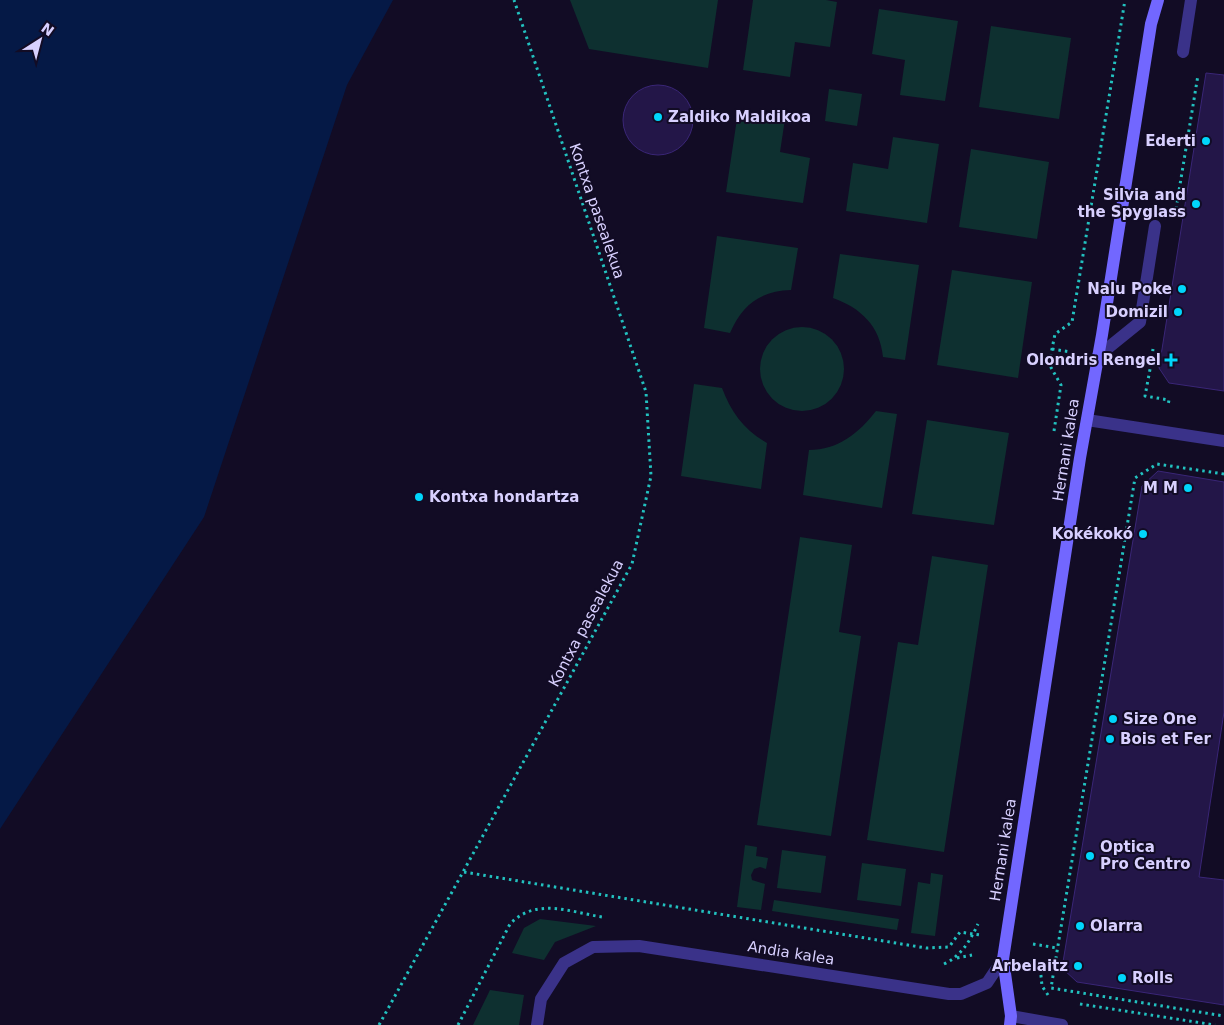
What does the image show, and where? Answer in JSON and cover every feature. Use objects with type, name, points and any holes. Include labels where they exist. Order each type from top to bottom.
[{"type":"main road","name":"Hernani kalea","points":[[1010,1021],[1003,959],[1151,24],[1158,0]]},
{"type":"street","points":[[1182,52],[1191,0]]},
{"type":"street","points":[[1098,356],[1140,322],[1155,226]]},
{"type":"street","points":[[1087,420],[1224,441]]},
{"type":"street","name":"Andia kalea","points":[[537,1025],[541,1000],[564,962],[593,947],[639,946],[949,994],[961,994],[987,983],[1003,959]]},
{"type":"street","points":[[1010,1021],[1062,1025]]},
{"type":"path","name":"Kontxa pasealekua","points":[[379,1025],[632,564],[651,476],[646,392],[514,0]]},
{"type":"path","points":[[1054,434],[1061,385],[1049,364],[1054,334],[1072,322],[1125,0]]},
{"type":"path","points":[[1175,216],[1199,69]]},
{"type":"path","points":[[1154,344],[1145,396],[1169,400],[1163,431]]},
{"type":"path","points":[[1052,348],[1150,364]]},
{"type":"path","points":[[1224,474],[1157,464],[1135,478],[1050,988],[1224,1016]]},
{"type":"path","points":[[464,872],[926,948],[949,947],[960,932],[1057,948]]},
{"type":"path","points":[[458,1025],[510,924],[518,915],[528,910],[548,908],[606,917]]},
{"type":"path","points":[[939,966],[952,960],[966,946],[974,934],[980,918]]},
{"type":"path","points":[[1003,959],[1040,966],[1042,986],[1049,996],[1055,998]]},
{"type":"path","points":[[1070,1002],[1215,1025]]},
{"type":"green space","points":[[570,0],[718,0],[708,68],[589,49]]},
{"type":"green space","points":[[753,0],[826,0],[837,2],[830,47],[795,42],[790,77],[743,70]]},
{"type":"green space","points":[[879,9],[958,21],[945,101],[900,95],[905,60],[872,54]]},
{"type":"green space","points":[[991,26],[1071,38],[1059,119],[979,107]]},
{"type":"green space","points":[[829,89],[862,94],[857,126],[825,121]]},
{"type":"green space","points":[[738,112],[785,119],[780,152],[810,158],[803,203],[726,192]]},
{"type":"green space","points":[[893,137],[939,144],[927,223],[846,211],[853,163],[888,169]]},
{"type":"green space","points":[[971,149],[1049,162],[1037,239],[959,227]]},
{"type":"green space","points":[[717,236],[798,248],[791,290],[770,293],[753,301],[740,315],[730,333],[704,328]]},
{"type":"green space","points":[[840,254],[919,265],[905,360],[883,357],[878,336],[873,327],[852,307],[833,298]]},
{"type":"green space","points":[[952,270],[1032,282],[1018,378],[937,365]]},
{"type":"green space","points":[[802,327],[818,330],[832,339],[841,353],[844,369],[841,385],[832,399],[818,408],[802,411],[786,408],[772,399],[763,385],[760,369],[763,353],[772,339],[786,330]]},
{"type":"green space","points":[[694,384],[722,388],[739,420],[767,443],[761,489],[681,476]]},
{"type":"green space","points":[[876,411],[897,414],[882,508],[803,495],[809,450],[829,447],[847,439]]},
{"type":"green space","points":[[927,420],[1009,433],[994,525],[912,514]]},
{"type":"green space","points":[[800,537],[852,545],[839,632],[861,636],[831,836],[757,825]]},
{"type":"green space","points":[[932,556],[988,565],[944,852],[867,840],[898,642],[918,645]]},
{"type":"green space","points":[[745,845],[757,847],[756,856],[768,858],[766,869],[760,867],[754,869],[751,875],[752,880],[765,884],[761,910],[737,907]]},
{"type":"green space","points":[[782,850],[826,856],[821,893],[777,888]]},
{"type":"green space","points":[[862,863],[906,869],[901,906],[857,900]]},
{"type":"green space","points":[[931,873],[943,875],[935,936],[911,933],[918,882],[930,884]]},
{"type":"green space","points":[[774,900],[899,919],[897,930],[772,911]]},
{"type":"green space","points":[[540,919],[596,926],[555,942],[544,960],[512,953],[524,928]]},
{"type":"green space","points":[[490,990],[524,995],[519,1025],[473,1025]]},
{"type":"water","points":[[0,0],[393,0],[347,85],[204,517],[0,829]]},
{"type":"building","points":[[1206,73],[1224,75],[1224,391],[1169,383],[1159,368]]},
{"type":"building","name":"Zaldiko Maldikoa","points":[[658,85],[677,91],[687,101],[693,120],[687,139],[677,149],[658,155],[639,149],[629,139],[623,120],[629,101],[639,91]]},
{"type":"building","points":[[1158,471],[1224,482],[1224,712],[1199,877],[1224,880],[1224,1005],[1077,982],[1062,968],[1142,486]]},
{"type":"place","name":"Zaldiko Maldikoa","points":[[658,117]]},
{"type":"place","name":"Ederti","points":[[1206,141]]},
{"type":"place","name":"Silvia and the Spyglass","points":[[1196,204]]},
{"type":"place","name":"Nalu Poke","points":[[1182,289]]},
{"type":"place","name":"Domizil","points":[[1178,312]]},
{"type":"place","name":"Olondris Rengel","points":[[1171,360]]},
{"type":"place","name":"M M","points":[[1188,488]]},
{"type":"place","name":"Kontxa hondartza","points":[[419,497]]},
{"type":"place","name":"Kokékokó","points":[[1143,534]]},
{"type":"place","name":"Size One","points":[[1113,719]]},
{"type":"place","name":"Bois et Fer","points":[[1110,739]]},
{"type":"place","name":"Optica Pro Centro","points":[[1090,856]]},
{"type":"place","name":"Olarra","points":[[1080,926]]},
{"type":"place","name":"Arbelaitz","points":[[1078,966]]},
{"type":"place","name":"Rolls","points":[[1122,978]]}]
